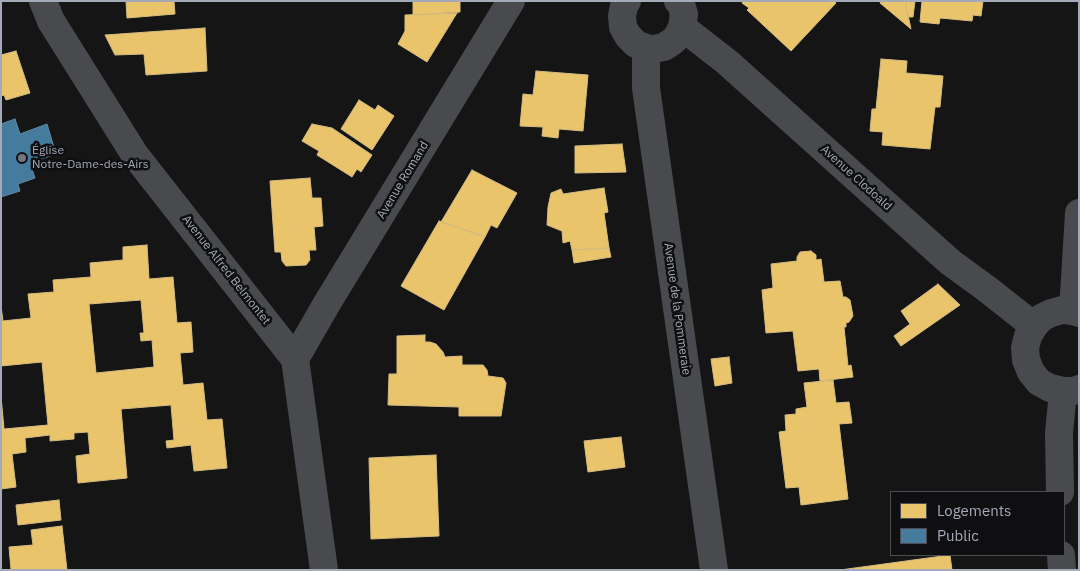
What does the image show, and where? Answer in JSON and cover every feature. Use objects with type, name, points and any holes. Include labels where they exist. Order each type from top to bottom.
[{"type":"street","name":"Avenue Alfred Belmontet","points":[[43,1],[51,21],[135,155],[295,359]]},
{"type":"street","name":"Avenue Romand","points":[[295,359],[511,1]]},
{"type":"street","points":[[627,1],[622,16],[623,26],[628,36],[636,44],[646,48],[664,47],[673,41],[677,36],[680,14]]},
{"type":"street","name":"Avenue Clodoald","points":[[680,14],[727,62],[950,262],[988,289],[1034,326]]},
{"type":"street","name":"Avenue de la Pommeraie","points":[[646,48],[646,88],[714,570]]},
{"type":"street","points":[[1060,491],[1060,433],[1071,390],[1050,388],[1039,382],[1031,372],[1026,360],[1025,348],[1028,336],[1041,318],[1051,312],[1062,310],[1076,312],[1079,212]]},
{"type":"street","points":[[295,359],[324,570]]},
{"type":"street","points":[[1062,556],[1062,570]]},
{"type":"building: Logements","points":[[126,1],[174,1],[175,14],[127,18]]},
{"type":"building: Logements","points":[[413,1],[460,1],[460,12],[413,15]]},
{"type":"building: Logements","points":[[743,1],[834,1],[836,3],[791,51],[747,10],[749,8],[742,3]]},
{"type":"building: Logements","points":[[881,1],[905,1],[911,29],[880,3]]},
{"type":"building: Logements","points":[[905,1],[915,1],[913,17],[908,17]]},
{"type":"building: Logements","points":[[922,1],[983,1],[981,16],[973,15],[972,21],[940,18],[939,24],[920,22]]},
{"type":"building: Logements","points":[[457,13],[427,62],[398,44],[405,31],[405,15]]},
{"type":"building: Logements","points":[[205,28],[207,71],[146,75],[144,54],[115,55],[105,35]]},
{"type":"building: Logements","points":[[16,51],[30,93],[6,100],[4,95],[1,96],[1,55]]},
{"type":"building: Logements","points":[[881,59],[907,61],[906,73],[943,76],[940,107],[935,107],[930,149],[882,145],[883,132],[870,131],[872,109],[876,109]]},
{"type":"building: Logements","points":[[536,71],[588,75],[583,131],[559,129],[558,138],[542,136],[543,127],[520,126],[523,94],[533,95]]},
{"type":"building: Logements","points":[[359,100],[375,110],[378,105],[394,116],[372,150],[341,129]]},
{"type":"building: Logements","points":[[312,124],[332,128],[372,155],[361,172],[357,169],[352,177],[317,155],[319,151],[302,141]]},
{"type":"building: Logements","points":[[622,144],[626,172],[575,173],[575,146]]},
{"type":"building: Logements","points":[[472,170],[517,193],[497,228],[491,225],[485,237],[441,222]]},
{"type":"building: Logements","points":[[310,178],[312,198],[321,198],[323,226],[314,227],[316,250],[309,250],[310,260],[306,265],[286,266],[282,261],[281,252],[275,252],[270,181]]},
{"type":"building: Logements","points":[[604,188],[608,212],[604,213],[609,248],[572,250],[570,241],[563,243],[562,231],[547,225],[551,193],[561,189],[563,194]]},
{"type":"building: Logements","points":[[439,221],[485,237],[444,310],[401,286]]},
{"type":"building: Logements","points":[[147,245],[149,279],[173,277],[177,323],[191,322],[193,352],[180,353],[183,385],[203,383],[207,420],[222,419],[227,468],[194,471],[191,445],[167,448],[166,441],[174,440],[171,405],[121,409],[127,478],[78,483],[76,456],[90,454],[88,432],[74,433],[74,439],[50,441],[50,435],[25,438],[26,452],[12,454],[16,487],[1,489],[1,396],[4,429],[48,425],[42,362],[1,366],[1,306],[3,321],[31,318],[28,294],[54,292],[53,280],[91,277],[90,263],[123,260],[123,247]],"holes":[[[141,300],[144,333],[140,333],[141,341],[152,340],[154,367],[96,373],[89,304]]]},
{"type":"building: Logements","points":[[609,248],[611,257],[574,263],[572,250]]},
{"type":"building: Logements","points":[[811,251],[816,255],[816,260],[821,259],[824,282],[840,281],[843,297],[850,300],[853,316],[846,323],[846,327],[844,327],[848,366],[851,365],[853,377],[820,381],[819,369],[798,371],[793,331],[766,333],[762,290],[773,288],[771,264],[797,261],[800,252]]},
{"type":"building: Logements","points":[[938,284],[960,305],[901,346],[894,336],[910,324],[901,311]]},
{"type":"building: Logements","points":[[425,335],[425,342],[436,344],[445,357],[462,356],[462,365],[483,365],[487,370],[488,376],[503,378],[506,383],[501,416],[459,416],[459,407],[388,405],[389,374],[397,374],[397,336]]},
{"type":"building: Logements","points":[[729,357],[732,383],[715,386],[711,359]]},
{"type":"building: Logements","points":[[833,380],[836,403],[849,402],[852,423],[839,424],[848,499],[801,505],[799,487],[786,488],[779,432],[786,431],[785,415],[796,414],[796,409],[807,407],[804,383]]},
{"type":"building: Logements","points":[[621,437],[625,467],[588,472],[584,441]]},
{"type":"building: Logements","points":[[436,455],[439,536],[371,539],[369,458]]},
{"type":"building: Logements","points":[[59,500],[61,520],[18,525],[16,505]]},
{"type":"building: Logements","points":[[62,526],[67,570],[11,570],[9,547],[33,545],[31,530]]},
{"type":"building: Logements","points":[[950,556],[952,570],[840,570]]},
{"type":"building: Public","name":"Église Notre-Dame-des-Airs","points":[[15,119],[20,134],[47,124],[56,154],[30,163],[35,178],[18,184],[20,191],[1,197],[1,124]]},
{"type":"place","name":"Église Notre-Dame-des-Airs","points":[[22,158]]}]
